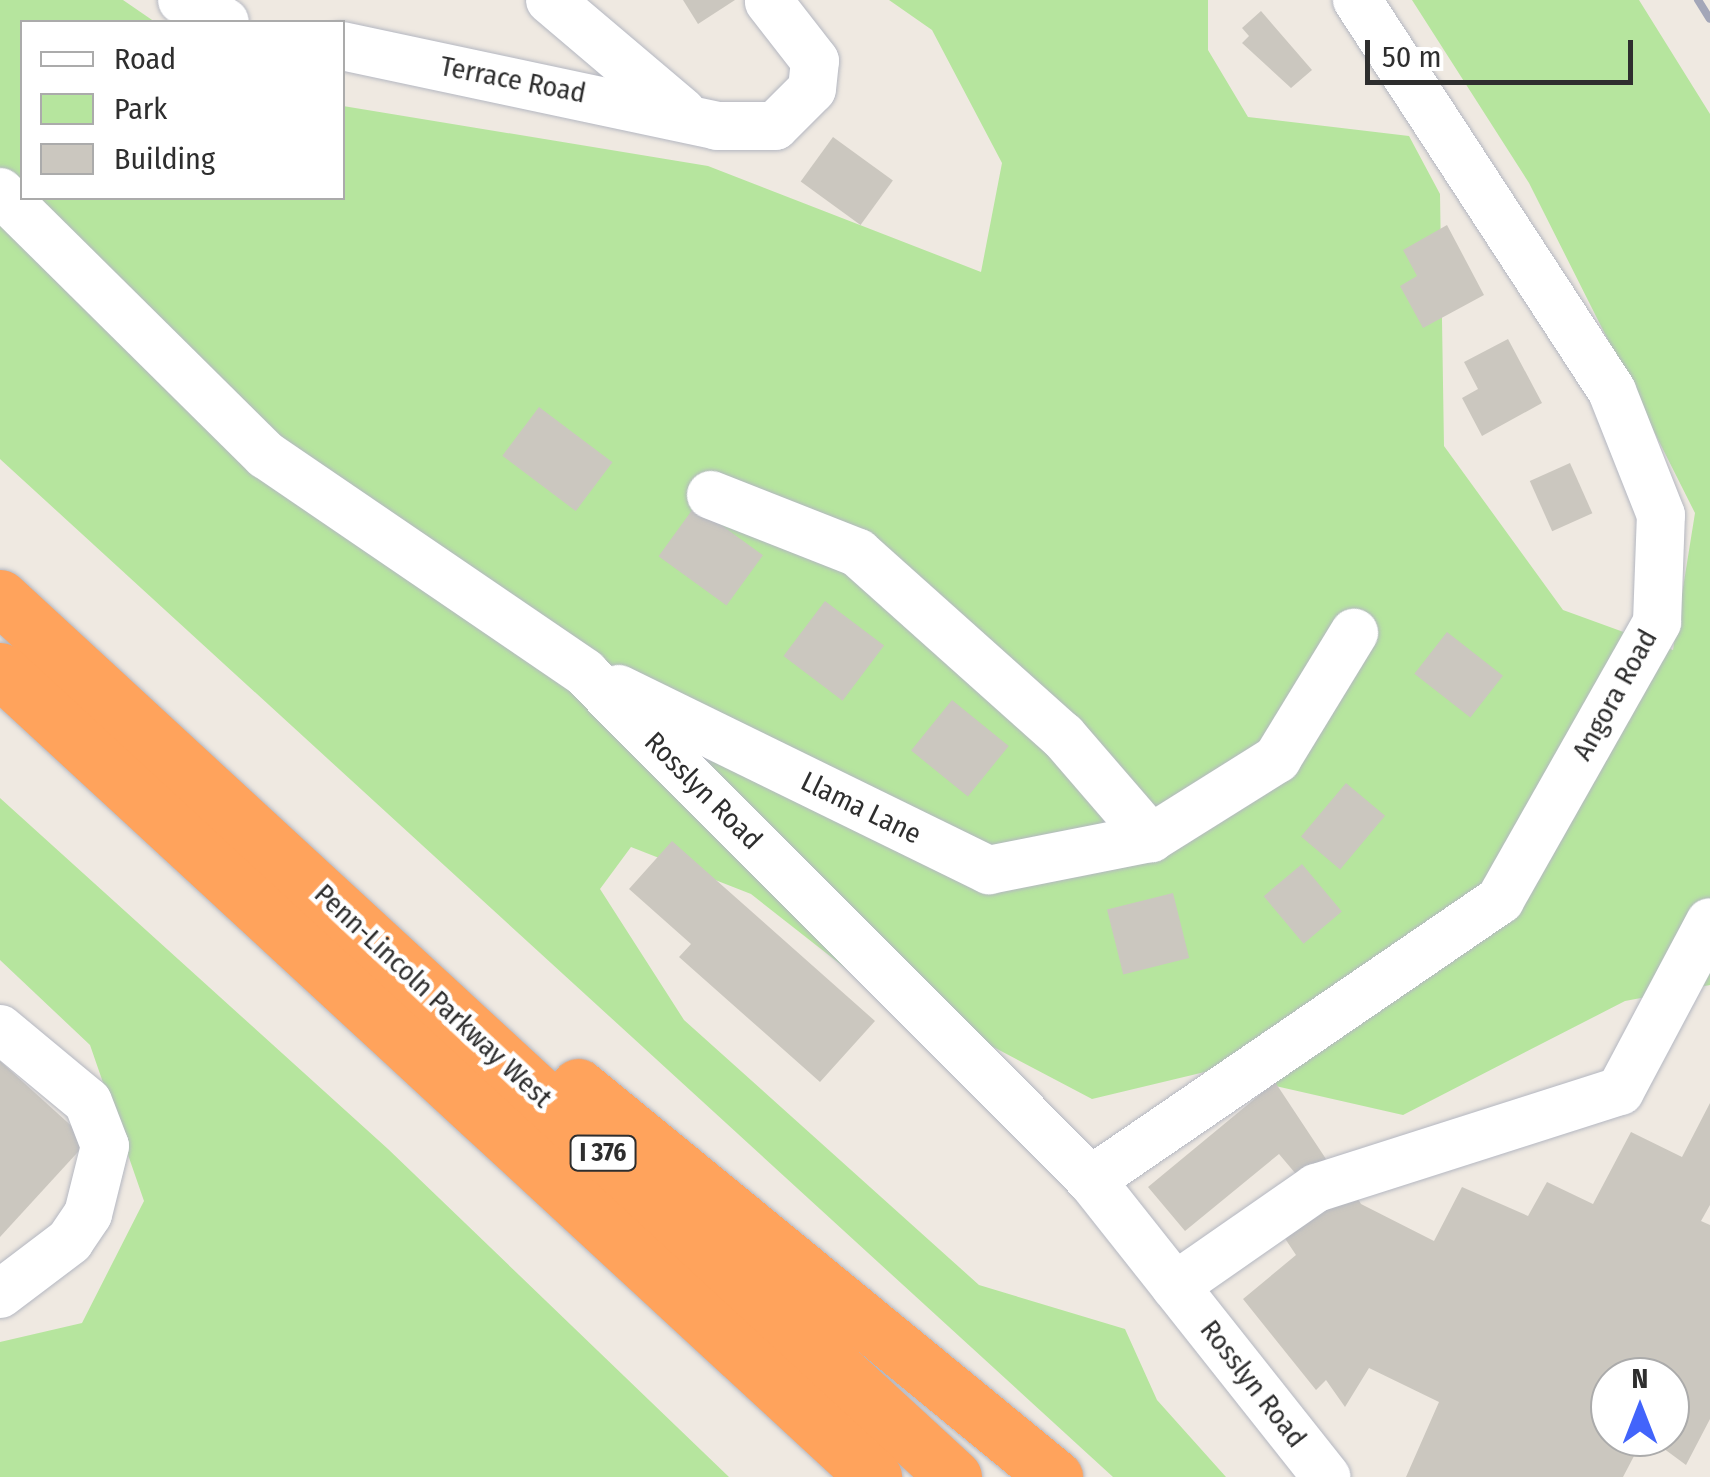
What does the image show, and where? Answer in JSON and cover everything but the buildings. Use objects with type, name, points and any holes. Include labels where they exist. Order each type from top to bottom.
[{"type":"highway","name":"Penn-Lincoln Parkway West","points":[[0,598],[954,1477]]},
{"type":"highway","name":"Penn-Lincoln Parkway West","points":[[0,670],[874,1477]]},
{"type":"highway","points":[[252,829],[814,1271],[1055,1477]]},
{"type":"highway","points":[[555,1182],[824,1477]]},
{"type":"street","points":[[182,0],[222,20]]},
{"type":"street","points":[[550,0],[684,114]]},
{"type":"street","name":"Angora Road","points":[[1091,1180],[1500,900],[1657,622],[1660,515],[1612,391],[1356,0]]},
{"type":"street","name":"Terrace Road","points":[[345,47],[684,114],[775,126],[812,89],[816,61],[769,2]]},
{"type":"street","name":"Rosslyn Road","points":[[0,192],[266,455],[585,672],[1091,1180],[1326,1477]]},
{"type":"street","points":[[711,494],[858,553],[1064,736],[1152,838]]},
{"type":"street","name":"Llama Lane","points":[[585,672],[989,870],[1152,838],[1278,758],[1354,633]]},
{"type":"street","points":[[1175,1286],[1316,1188],[1620,1091],[1710,922]]},
{"type":"street","points":[[0,1029],[88,1102],[104,1146],[88,1214],[70,1242],[0,1294]]},
{"type":"green space","points":[[0,0],[123,0],[152,20],[20,20],[20,200],[345,200],[345,106],[708,166],[981,272],[1002,163],[932,30],[889,0],[1208,0],[1208,50],[1248,117],[1409,136],[1440,194],[1444,446],[1563,610],[1673,650],[1695,513],[1529,183],[1412,0],[1639,0],[1710,114],[1710,985],[1625,1001],[1403,1115],[1209,1071],[1092,1099],[849,971],[751,894],[631,847],[600,889],[684,1020],[979,1285],[1125,1329],[1157,1400],[1226,1477],[1113,1477],[0,459]]},
{"type":"green space","points":[[0,798],[388,1149],[729,1477],[0,1477],[0,1342],[82,1323],[144,1201],[90,1045],[0,960]]},
{"type":"railway","points":[[1698,0],[1710,19]]}]
